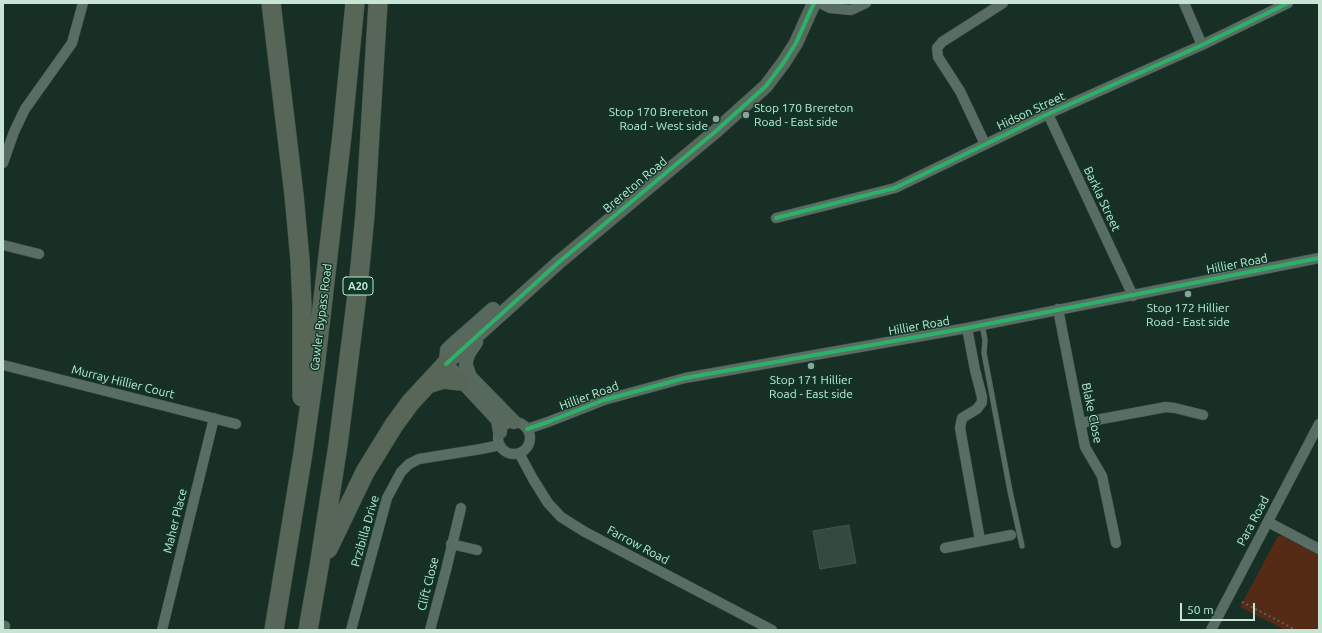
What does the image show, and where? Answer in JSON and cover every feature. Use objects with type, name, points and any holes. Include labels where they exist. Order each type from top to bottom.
[{"type":"highway","points":[[271,3],[294,195],[300,260],[302,306],[302,463]]},
{"type":"highway","name":"Gawler Bypass Road","points":[[274,630],[302,463],[315,368],[330,243],[355,3]]},
{"type":"highway","name":"A20","points":[[308,630],[348,372],[365,207],[378,3]]},
{"type":"highway","points":[[319,566],[365,472],[394,425],[410,403],[446,364]]},
{"type":"highway","points":[[428,384],[444,379],[460,381]]},
{"type":"street","points":[[3,163],[14,132],[25,109],[72,43],[83,3]]},
{"type":"street","name":"Brereton Road","points":[[446,364],[559,262],[716,131],[766,86],[796,43],[814,3]]},
{"type":"street","points":[[820,3],[830,8],[851,10],[866,3]]},
{"type":"street","points":[[985,144],[960,91],[938,57],[937,48],[942,42],[1003,3]]},
{"type":"street","points":[[1184,3],[1202,44]]},
{"type":"street","name":"Hidson Street","points":[[776,218],[894,188],[1048,114],[1288,3]]},
{"type":"street","name":"Barkla Street","points":[[1048,114],[1133,296]]},
{"type":"street","points":[[3,244],[39,254]]},
{"type":"street","name":"Hillier Road","points":[[527,429],[604,400],[685,378],[967,328],[1319,258]]},
{"type":"street","name":"Brereton Road","points":[[446,364],[448,350],[462,336],[489,312],[559,262]]},
{"type":"street","name":"Blake Close","points":[[1058,309],[1085,448],[1102,476],[1116,542]]},
{"type":"street","name":"Brereton Road","points":[[490,324],[468,354],[466,366],[467,372],[470,377],[514,422]]},
{"type":"street","points":[[967,328],[982,402],[977,409],[962,418],[960,428],[980,540]]},
{"type":"street","points":[[446,364],[460,381],[498,420],[500,438],[506,452],[515,454],[524,451],[530,438],[527,429],[523,425],[514,422],[506,425],[500,438]]},
{"type":"street","name":"Murray Hillier Court","points":[[3,365],[236,424]]},
{"type":"street","points":[[1080,423],[1166,407],[1203,415]]},
{"type":"street","name":"Maher Place","points":[[162,630],[214,418]]},
{"type":"street","name":"Para Road","points":[[1211,630],[1319,424]]},
{"type":"street","name":"Przibilla Drive","points":[[350,630],[387,498],[401,472],[409,464],[419,459],[481,449],[500,438]]},
{"type":"street","name":"Farrow Road","points":[[520,453],[533,479],[548,503],[560,517],[585,532],[772,630]]},
{"type":"street","name":"Clift Close","points":[[430,630],[461,508]]},
{"type":"street","points":[[1268,522],[1319,549]]},
{"type":"street","points":[[945,548],[1011,535]]},
{"type":"street","name":"Clift Close","points":[[452,544],[477,550]]},
{"type":"lane","points":[[982,324],[985,340],[984,352],[1010,491],[1022,546]]},
{"type":"path","points":[[1242,602],[1296,630]]},
{"type":"shaded area","points":[[1278,536],[1282,536],[1319,555],[1319,630],[1285,630],[1240,607]]},
{"type":"building","points":[[849,525],[856,563],[820,569],[813,531]]},
{"type":"cycle path","points":[[446,364],[559,262],[716,131],[766,86],[796,43],[814,3]]},
{"type":"cycle path","points":[[776,218],[895,188],[1048,114],[1202,45],[1288,3]]},
{"type":"cycle path","points":[[527,429],[604,400],[685,378],[967,328],[1319,258]]},
{"type":"place","name":"Stop 170 Brereton Road - East side","points":[[746,115]]},
{"type":"place","name":"Stop 170 Brereton Road - West side","points":[[716,119]]},
{"type":"place","name":"Stop 172 Hillier Road - East side","points":[[1188,294]]},
{"type":"place","name":"Stop 171 Hillier Road - East side","points":[[811,366]]}]
